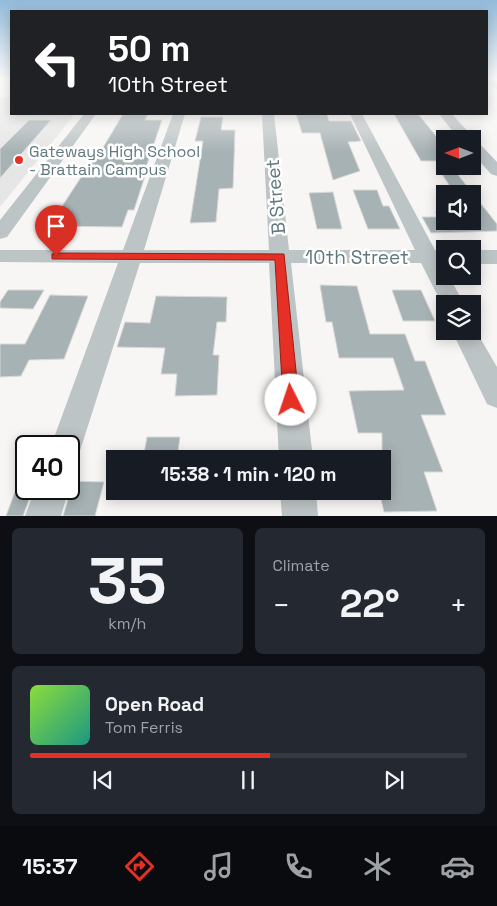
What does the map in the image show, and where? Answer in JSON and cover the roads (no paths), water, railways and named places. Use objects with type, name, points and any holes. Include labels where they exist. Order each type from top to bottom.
[{"type":"street","points":[[0,233],[89,115]]},
{"type":"street","points":[[71,435],[179,115]]},
{"type":"street","name":"B Street","points":[[268,115],[295,450]]},
{"type":"street","points":[[357,115],[436,255]]},
{"type":"street","points":[[446,115],[460,130]]},
{"type":"street","points":[[481,154],[497,171]]},
{"type":"street","name":"10th Street","points":[[0,256],[436,257]]},
{"type":"street","points":[[481,257],[497,257]]},
{"type":"street","points":[[469,340],[497,396]]},
{"type":"street","points":[[43,516],[48,500]]},
{"type":"street","points":[[299,500],[300,516]]},
{"type":"place","name":"Gateways High School - Brattain Campus","points":[[19,160]]}]
